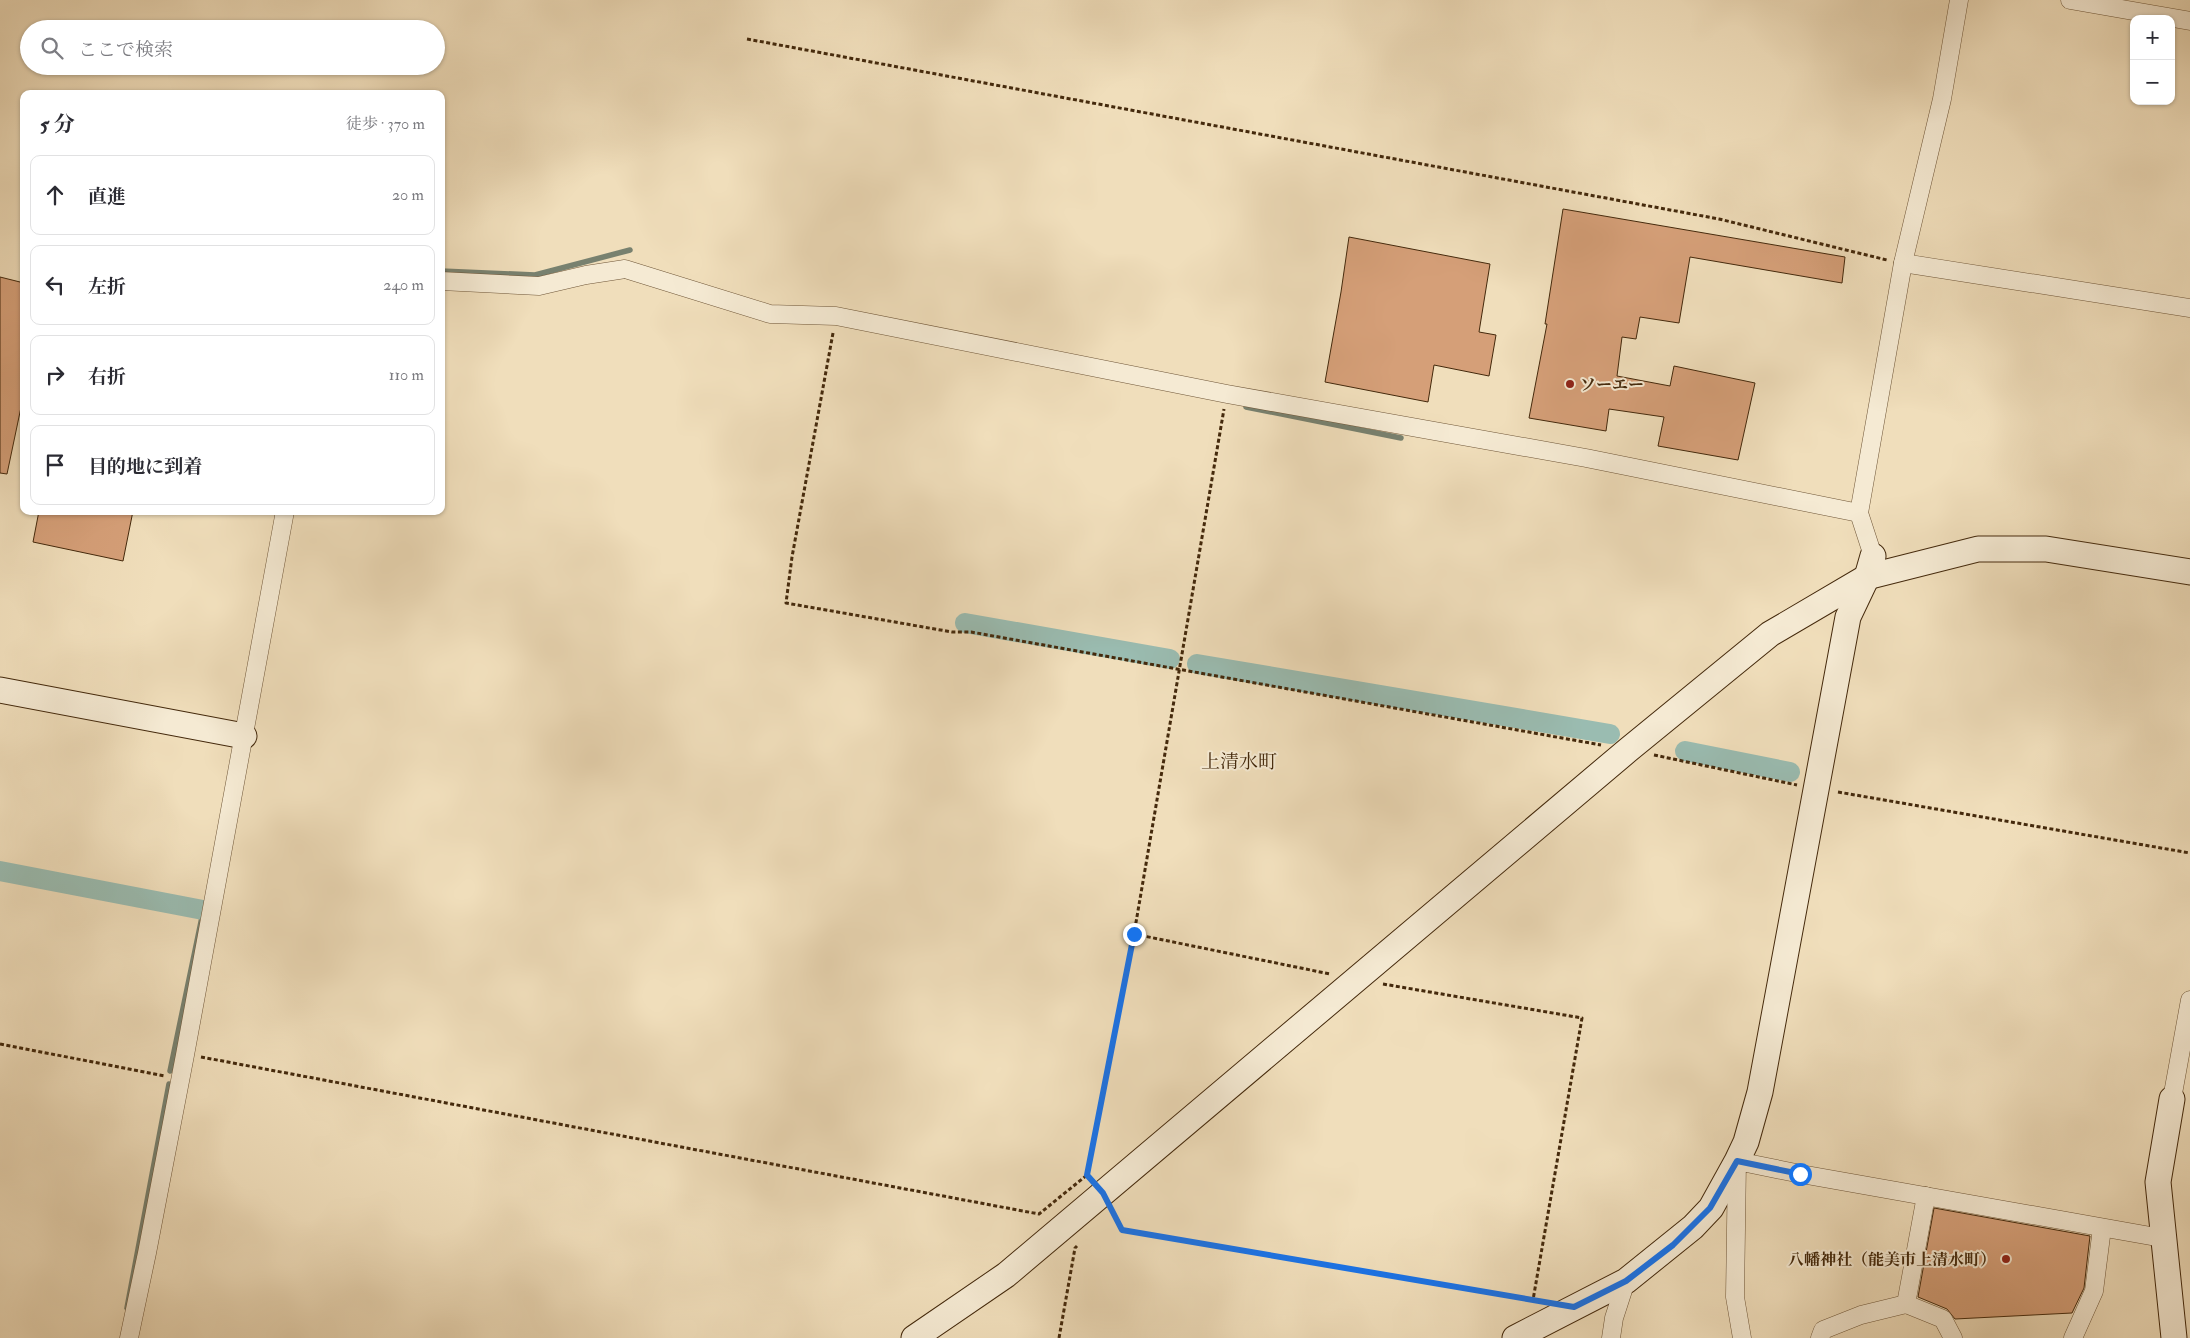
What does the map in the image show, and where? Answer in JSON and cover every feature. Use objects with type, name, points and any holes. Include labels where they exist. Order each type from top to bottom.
[{"type":"street","points":[[1515,1338],[1626,1281],[1693,1227],[1710,1208],[1746,1142],[1760,1092],[1848,617],[1870,567],[1859,513],[1903,264],[1942,99],[1959,0]]},
{"type":"street","points":[[2070,0],[2190,21]]},
{"type":"street","points":[[1903,264],[2190,308]]},
{"type":"street","points":[[445,281],[539,286],[586,275],[625,270],[770,314],[836,316],[1227,394],[1586,458],[1859,513]]},
{"type":"street","points":[[128,1338],[147,1253],[186,1054],[284,515]]},
{"type":"street","points":[[920,1336],[1108,1203],[1356,980],[1628,750],[1770,634],[1870,567],[1978,549],[2046,549],[2190,572]]},
{"type":"street","points":[[0,690],[244,736]]},
{"type":"street","points":[[2174,1338],[2162,1238],[2158,1182],[2190,1000]]},
{"type":"street","points":[[1737,1161],[2162,1238]]},
{"type":"street","points":[[1737,1161],[1735,1297],[1742,1338]]},
{"type":"street","points":[[1906,1304],[1926,1196]]},
{"type":"street","points":[[2073,1338],[2094,1291],[2102,1228]]},
{"type":"street","points":[[1611,1338],[1614,1318],[1626,1281]]},
{"type":"street","points":[[1820,1338],[1823,1330],[1861,1314],[1906,1304],[1943,1319],[1953,1338]]},
{"type":"path","points":[[747,39],[1719,219],[1903,264]]},
{"type":"path","points":[[836,316],[792,557],[786,603],[952,632],[970,632],[1628,750],[1816,788],[2190,854]]},
{"type":"path","points":[[186,1054],[1038,1214],[1087,1175],[1134,934],[1227,394]]},
{"type":"path","points":[[1134,934],[1356,980],[1582,1018],[1533,1300]]},
{"type":"path","points":[[0,1044],[180,1079]]},
{"type":"path","points":[[1087,1175],[1108,1203],[1122,1230],[1541,1301]]},
{"type":"path","points":[[1107,1219],[1108,1203]]},
{"type":"path","points":[[1059,1338],[1074,1248],[1081,1242]]},
{"type":"building","points":[[1563,209],[1845,257],[1842,283],[1690,257],[1679,323],[1640,317],[1636,339],[1622,337],[1617,376],[1670,386],[1674,366],[1755,383],[1738,460],[1658,446],[1664,417],[1609,409],[1606,431],[1529,418],[1547,324],[1545,324]]},
{"type":"building","points":[[1349,237],[1490,264],[1479,332],[1496,335],[1489,376],[1434,365],[1428,402],[1325,382]]},
{"type":"building","points":[[0,277],[20,282],[20,412],[7,474],[0,473]]},
{"type":"building","points":[[38,515],[132,515],[123,561],[33,542]]},
{"type":"building","name":"八幡神社（能美市上清水町）","points":[[1934,1208],[2090,1236],[2084,1288],[2072,1313],[1955,1319],[1947,1309],[1918,1297]]},
{"type":"waterway","points":[[445,271],[535,275],[630,250]]},
{"type":"waterway","points":[[1246,407],[1401,438]]},
{"type":"waterway","points":[[965,623],[1170,659]]},
{"type":"waterway","points":[[1197,664],[1610,734]]},
{"type":"waterway","points":[[1685,751],[1790,772]]},
{"type":"waterway","points":[[0,871],[203,910]]},
{"type":"waterway","points":[[170,1071],[202,917]]},
{"type":"waterway","points":[[127,1308],[169,1084]]},
{"type":"place","name":"ソーエー","points":[[1570,384]]},
{"type":"place","name":"八幡神社（能美市上清水町）","points":[[2006,1259]]},
{"type":"district","name":"上清水町","points":[[1239,761]]},
{"type":"route","points":[[1134,934],[1087,1175],[1103,1193],[1122,1230],[1574,1307],[1626,1281],[1673,1245],[1710,1208],[1737,1161],[1800,1174]]}]
